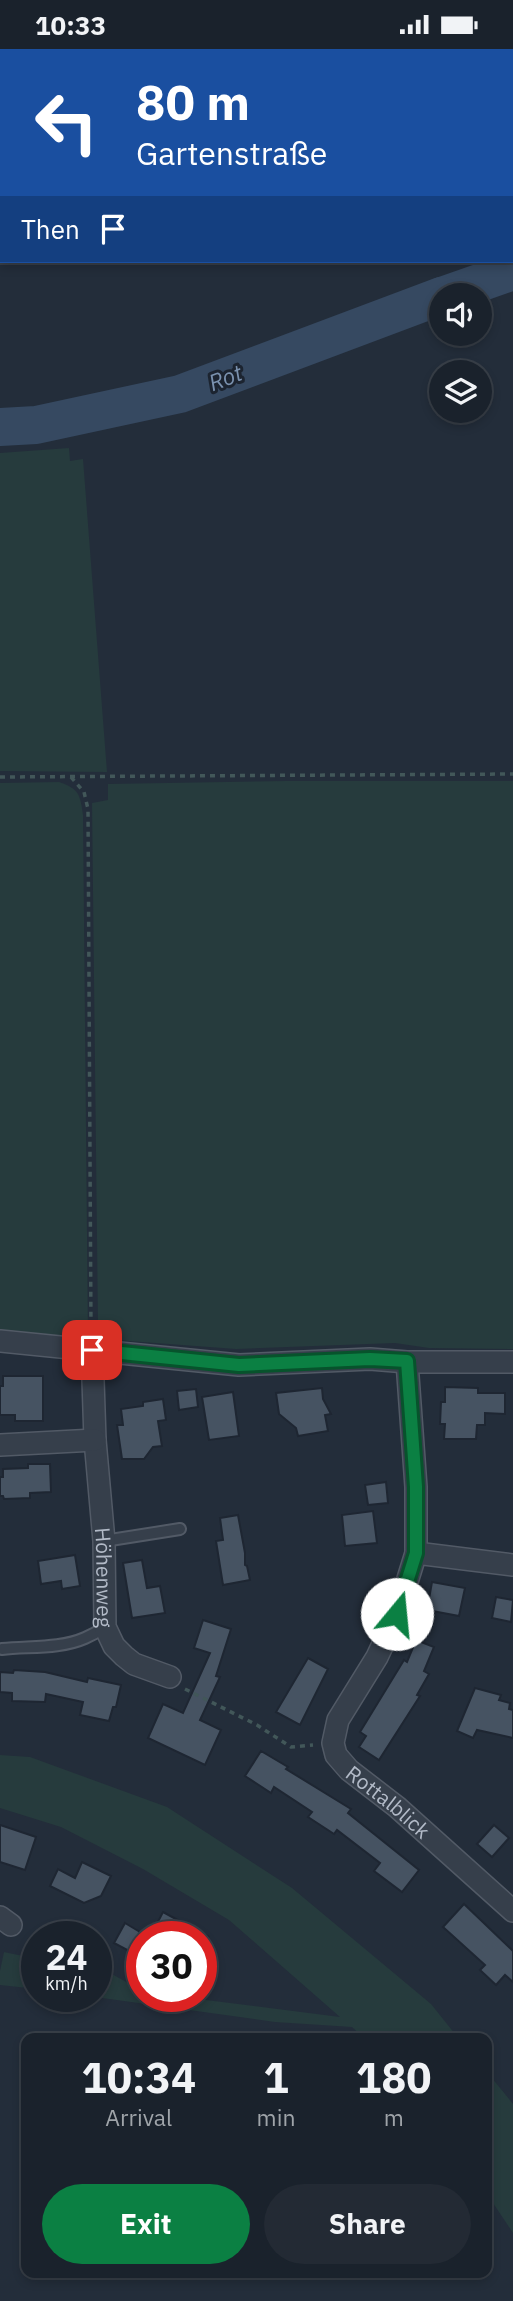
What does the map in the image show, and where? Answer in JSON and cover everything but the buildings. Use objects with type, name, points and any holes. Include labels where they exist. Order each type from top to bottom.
[{"type":"street","points":[[0,1341],[239,1365],[370,1359],[513,1362]]},
{"type":"street","name":"Höhenweg","points":[[92,1350],[95,1440],[104,1541],[105,1627],[114,1646],[134,1664],[170,1677]]},
{"type":"street","name":"Rottalblick","points":[[407,1361],[416,1487],[416,1553],[397,1614],[377,1657],[338,1720],[333,1743],[336,1755],[349,1770],[397,1807],[513,1911]]},
{"type":"street","points":[[0,1445],[95,1440]]},
{"type":"street","points":[[416,1553],[513,1565]]},
{"type":"lane","points":[[104,1541],[180,1529]]},
{"type":"lane","points":[[2,1649],[61,1645],[84,1639],[105,1627]]},
{"type":"path","points":[[0,777],[513,774]]},
{"type":"path","points":[[71,777],[84,792],[88,809],[92,1350]]},
{"type":"path","points":[[170,1677],[178,1686],[257,1725],[291,1747],[333,1743]]},
{"type":"green space","points":[[69,448],[70,461],[83,459],[107,772],[0,771],[0,453]]},
{"type":"green space","points":[[513,781],[513,1349],[429,1348],[395,1343],[236,1349],[102,1339],[98,1326],[92,803],[108,800],[108,784]]},
{"type":"green space","points":[[59,782],[77,793],[83,815],[88,1338],[0,1330],[0,783]]},
{"type":"green space","points":[[0,1755],[30,1757],[167,1807],[292,1888],[431,2004],[454,2033],[358,2033],[352,2027],[275,2022],[203,2012],[217,2012],[217,2001],[340,2017],[229,1920],[143,1869],[61,1827],[0,1808]]},
{"type":"green space","points":[[4,1952],[21,1956],[21,1987],[0,1985]]},
{"type":"green space","points":[[112,1974],[126,1982],[126,2001],[112,1999]]},
{"type":"green space","points":[[492,2078],[513,2104],[513,2233],[492,2202]]},
{"type":"waterway","name":"Rot","points":[[479,283],[513,271]]},
{"type":"waterway","name":"Rot","points":[[0,427],[36,425],[180,394],[429,301]]},
{"type":"route","points":[[92,1350],[239,1365],[370,1359],[407,1361],[416,1487],[416,1553],[397,1614]]}]
